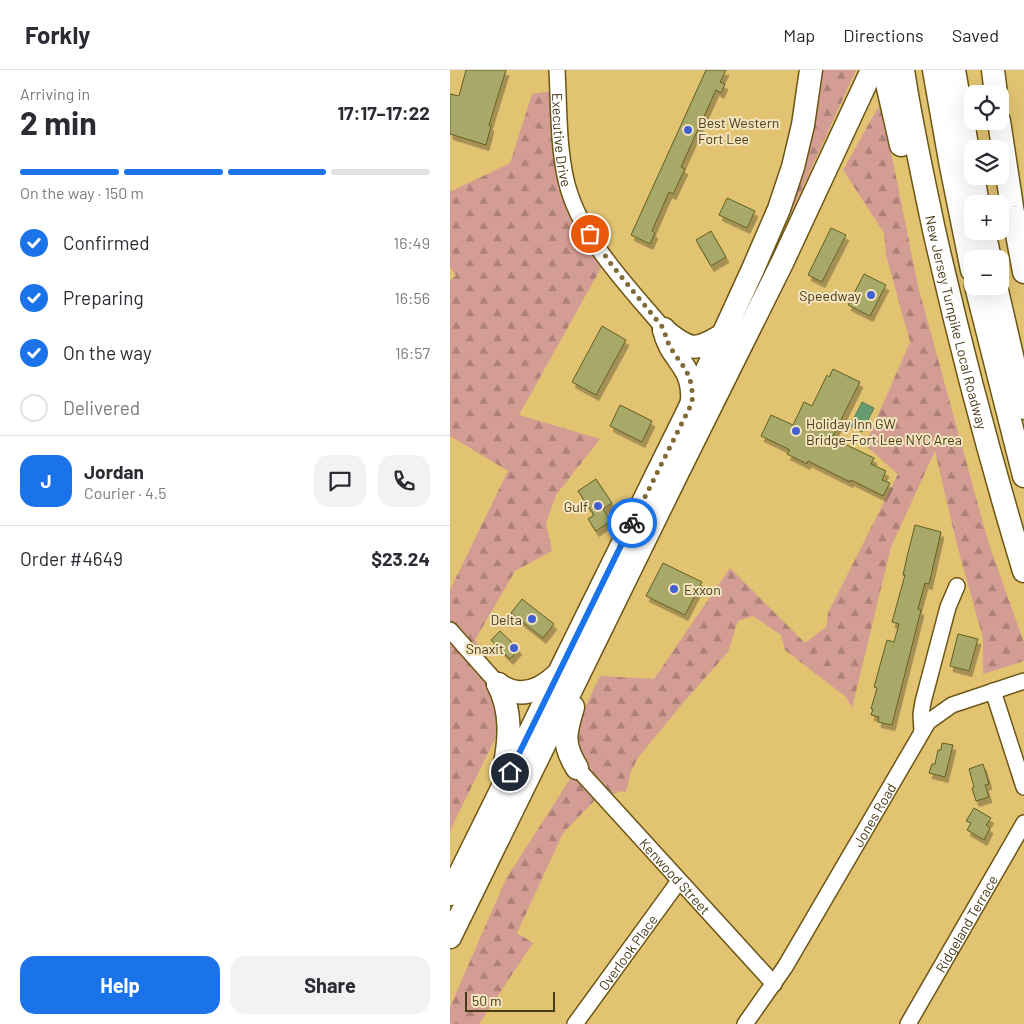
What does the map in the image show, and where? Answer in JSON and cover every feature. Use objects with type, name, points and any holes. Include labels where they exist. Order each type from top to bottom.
[{"type":"highway","points":[[450,937],[493,827],[558,674],[692,403],[762,249],[785,191],[801,135],[811,70]]},
{"type":"highway","points":[[450,894],[493,827],[598,636],[782,263],[872,70]]},
{"type":"highway","points":[[884,70],[902,146],[932,219]]},
{"type":"highway","name":"New Jersey Turnpike Local Roadway","points":[[903,70],[932,219],[981,421],[1024,571]]},
{"type":"highway","points":[[934,70],[968,250]]},
{"type":"highway","points":[[954,70],[967,140]]},
{"type":"highway","points":[[993,70],[995,85]]},
{"type":"highway","points":[[1000,130],[1024,272]]},
{"type":"highway","points":[[978,295],[1024,476]]},
{"type":"highway","points":[[998,295],[1024,408]]},
{"type":"highway","points":[[664,329],[685,345],[694,348],[724,334]]},
{"type":"highway","points":[[664,329],[667,342],[690,376],[692,403]]},
{"type":"highway","points":[[577,768],[566,746],[566,734],[598,636]]},
{"type":"highway","points":[[498,684],[513,692],[524,693],[540,687],[558,674]]},
{"type":"highway","points":[[493,827],[509,739],[507,708],[505,698],[498,684]]},
{"type":"highway","points":[[493,827],[542,771],[556,763],[567,764],[577,768]]},
{"type":"street","name":"Executive Drive","points":[[557,70],[562,158],[566,182],[574,204],[583,224],[596,244],[664,329]]},
{"type":"street","name":"Jones Road","points":[[746,1024],[774,984],[840,875],[922,731],[921,714],[923,702],[948,607],[957,586]]},
{"type":"street","points":[[450,630],[498,684]]},
{"type":"street","points":[[922,731],[932,719],[947,708],[967,699],[1019,682]]},
{"type":"street","points":[[993,691],[1024,787]]},
{"type":"street","name":"Kenwood Street","points":[[577,768],[774,984]]},
{"type":"street","name":"Ridgeland Terrace","points":[[908,1024],[1024,823]]},
{"type":"street","name":"Overlook Place","points":[[575,1024],[679,882]]},
{"type":"green space","points":[[818,70],[856,70],[786,224],[812,135]]},
{"type":"green space","points":[[558,90],[566,182],[611,264],[601,268],[519,415],[600,439],[556,495],[546,523],[552,551],[515,571],[475,640],[515,698],[450,831],[450,590],[508,471],[450,436],[450,281],[456,275],[450,267],[450,190],[452,191],[510,163],[532,94]]},
{"type":"green space","points":[[881,102],[918,286],[988,541],[1024,643],[1024,661],[983,674],[983,638],[957,545],[935,451],[891,547],[852,708],[846,697],[785,650],[781,635],[753,616],[738,621],[728,652],[637,759],[630,775],[626,792],[620,791],[605,799],[601,794],[563,833],[517,933],[533,943],[479,1024],[450,1024],[450,1007],[506,879],[577,768],[578,722],[600,676],[654,679],[730,568],[805,643],[826,627],[828,613],[898,474],[865,445],[910,342],[886,255],[884,233],[843,170]]},
{"type":"shaded area","points":[[862,402],[874,408],[862,432],[850,426]]},
{"type":"building","points":[[466,70],[506,70],[489,125],[491,126],[486,145],[450,134],[450,94],[459,96]]},
{"type":"building","name":"Best Western Fort Lee","points":[[706,70],[726,70],[720,82],[725,84],[721,93],[716,90],[681,167],[685,169],[673,194],[669,192],[652,231],[655,233],[650,244],[631,235]]},
{"type":"building","points":[[727,198],[755,211],[747,228],[719,215]]},
{"type":"building","points":[[831,228],[846,235],[822,282],[808,275]]},
{"type":"building","points":[[711,231],[726,257],[711,266],[696,240]]},
{"type":"building","points":[[864,274],[886,285],[870,316],[848,305]]},
{"type":"building","points":[[602,326],[626,340],[596,395],[572,382]]},
{"type":"building","name":"Holiday Inn GW Bridge-Fort Lee NYC Area","points":[[833,369],[860,382],[832,438],[874,458],[871,464],[886,471],[882,480],[890,483],[883,496],[808,461],[807,464],[787,454],[790,450],[761,436],[771,415],[793,425],[804,402],[812,406],[827,375],[829,377]]},
{"type":"building","points":[[620,405],[652,421],[642,442],[610,426]]},
{"type":"building","name":"Gulf","points":[[596,479],[612,503],[603,509],[611,521],[596,531],[588,519],[594,515],[578,491]]},
{"type":"building","points":[[915,525],[941,532],[929,584],[925,583],[918,609],[921,610],[892,725],[878,722],[879,717],[871,715],[873,709],[871,709],[877,688],[874,687],[887,640],[894,642],[899,624],[892,622],[905,575],[903,575]]},
{"type":"building","name":"Exxon","points":[[663,563],[702,582],[685,615],[646,596]]},
{"type":"building","name":"Delta","points":[[522,599],[554,624],[543,638],[511,613]]},
{"type":"building","points":[[500,631],[519,649],[510,659],[491,640]]},
{"type":"building","points":[[958,634],[978,639],[969,671],[950,666]]},
{"type":"building","points":[[942,743],[953,745],[945,777],[929,773],[932,764],[935,764],[938,750],[941,750]]},
{"type":"building","points":[[983,764],[989,784],[985,785],[989,797],[976,801],[969,769]]},
{"type":"building","points":[[974,808],[991,818],[986,825],[990,828],[984,840],[967,830],[971,823],[966,821]]},
{"type":"way so far","points":[[590,234],[611,264],[664,329],[665,338],[670,348],[690,376],[692,403],[632,523]]},
{"type":"place","name":"Best Western Fort Lee","points":[[688,130]]},
{"type":"place","name":"Speedway","points":[[871,295]]},
{"type":"place","name":"Holiday Inn GW Bridge-Fort Lee NYC Area","points":[[796,431]]},
{"type":"place","name":"Gulf","points":[[598,506]]},
{"type":"place","name":"Exxon","points":[[674,589]]},
{"type":"place","name":"Delta","points":[[532,619]]},
{"type":"place","name":"Snaxit","points":[[514,648]]},
{"type":"route","points":[[510,772],[632,523]]}]
